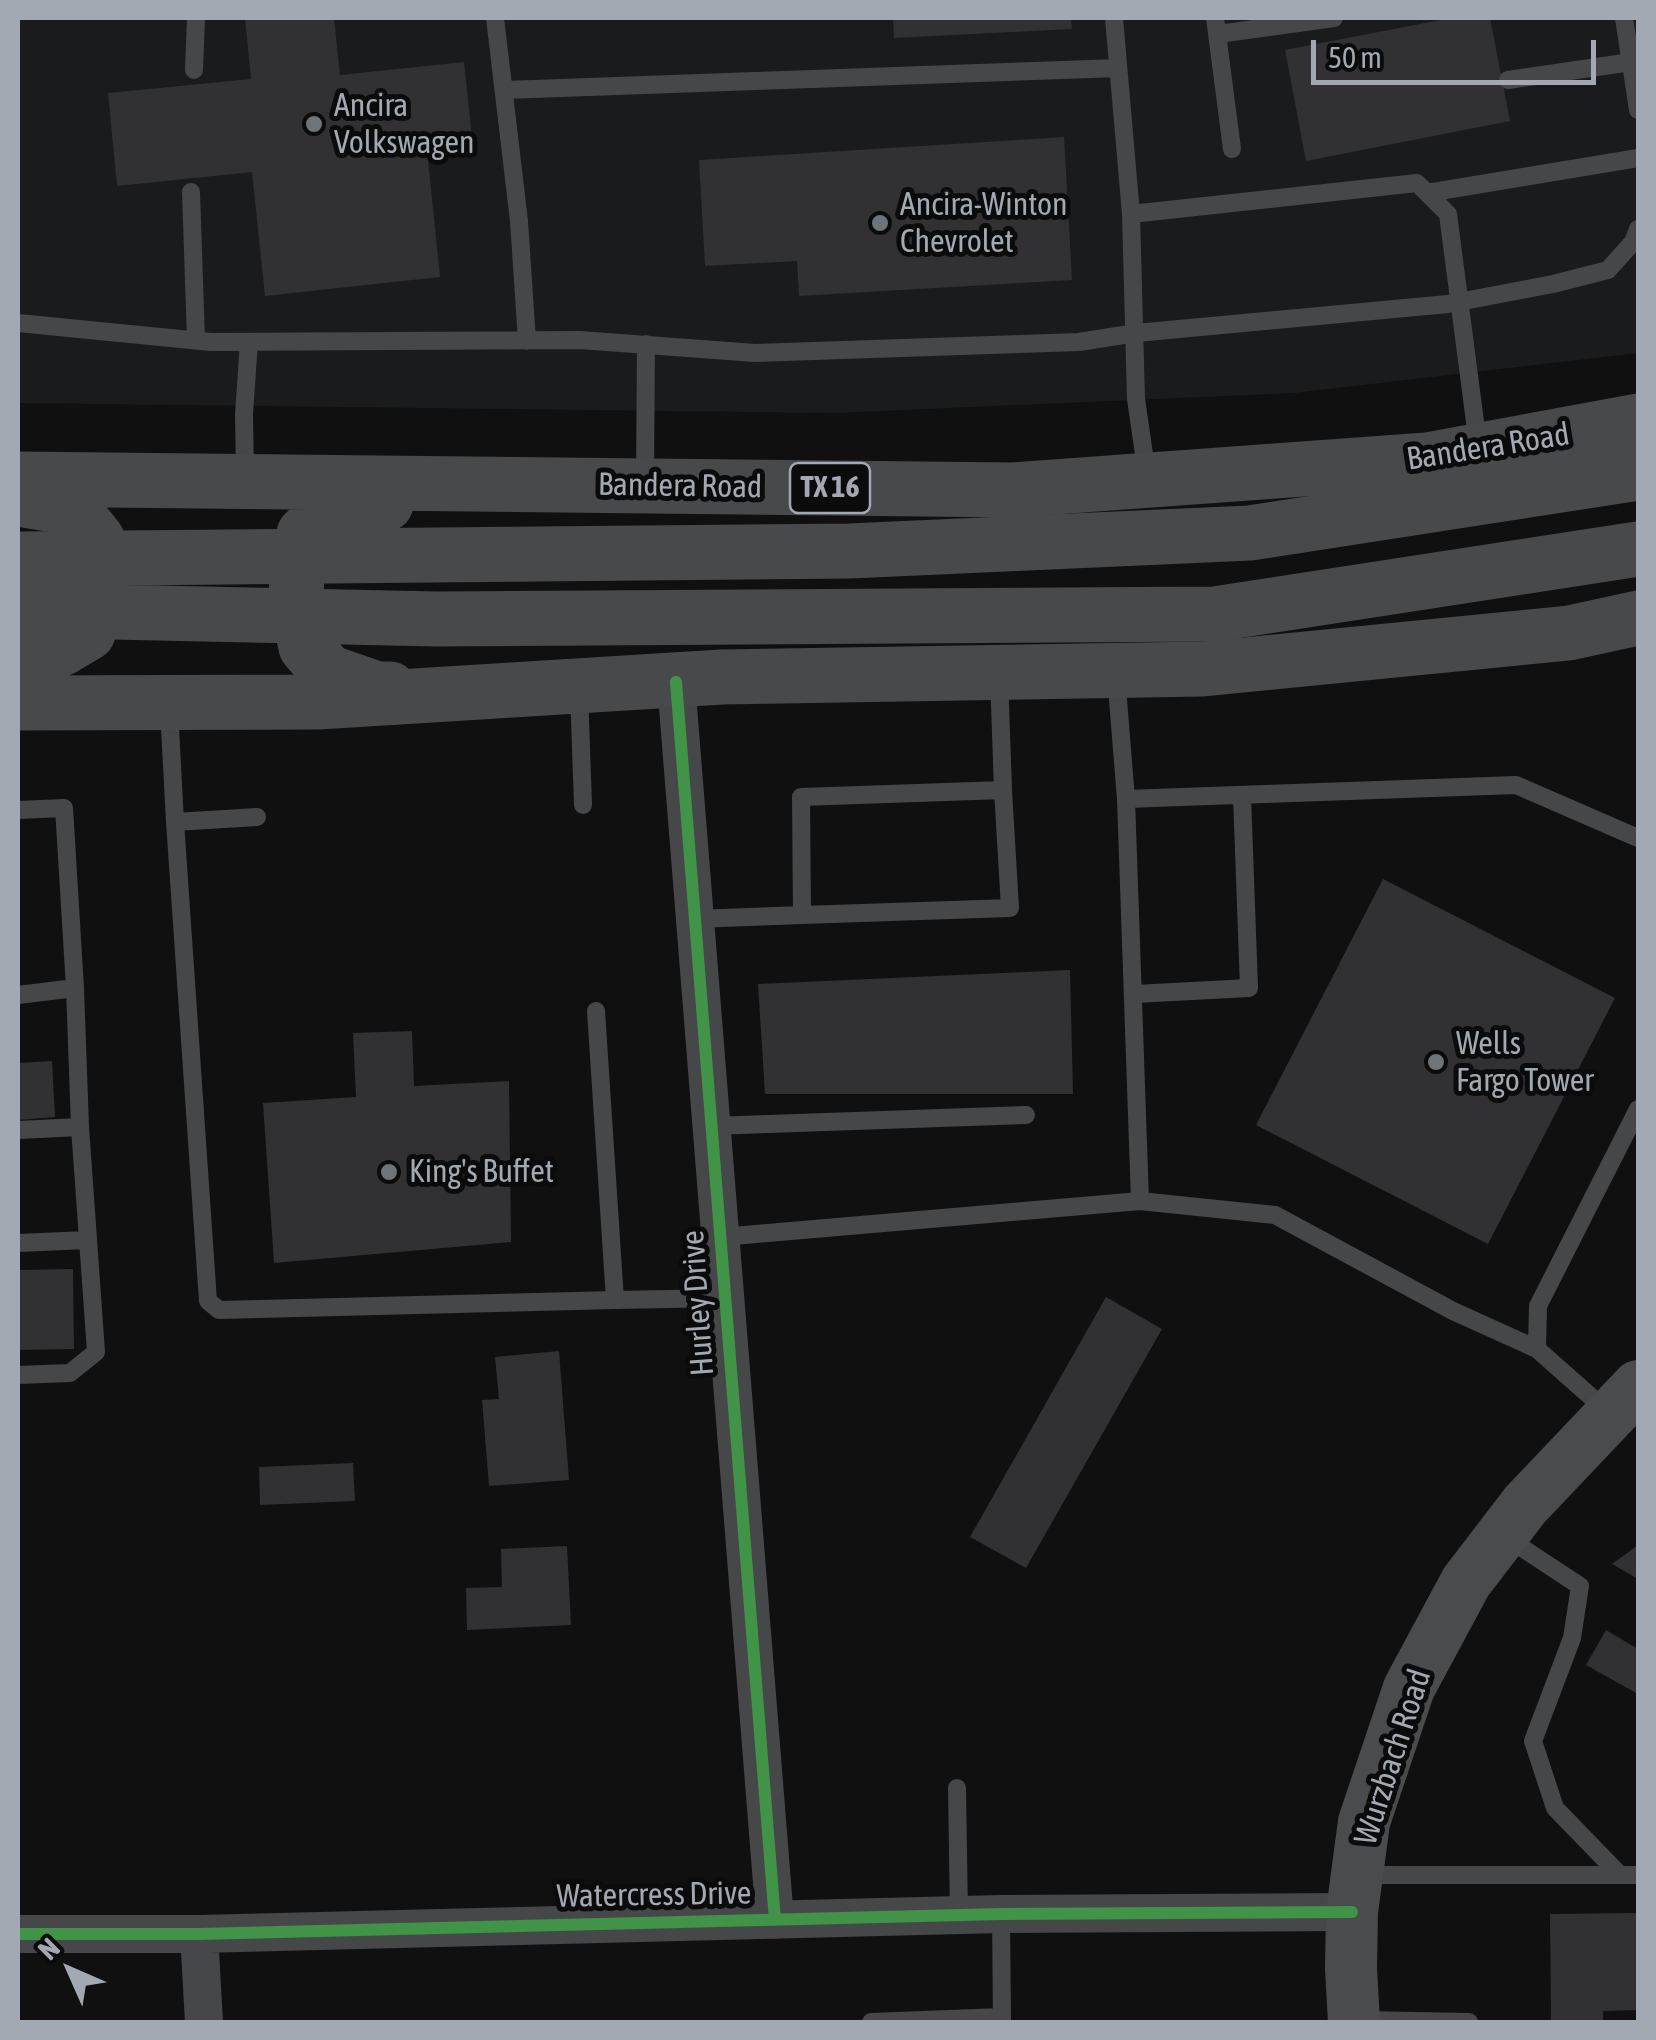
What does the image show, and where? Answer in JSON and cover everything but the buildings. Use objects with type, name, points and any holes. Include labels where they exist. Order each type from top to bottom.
[{"type":"main road","name":"Bandera Road","points":[[18,479],[1014,490],[1427,460],[1638,421]]},
{"type":"main road","points":[[18,560],[849,551],[1250,534],[1638,473]]},
{"type":"main road","points":[[474,693],[377,689],[328,672],[306,648],[296,603],[304,534],[320,518],[352,506],[578,485]]},
{"type":"main road","points":[[18,499],[59,506],[80,518],[97,539],[100,592],[88,633],[61,650],[18,654]]},
{"type":"main road","points":[[18,610],[438,619],[1215,614],[1638,549]]},
{"type":"main road","points":[[18,703],[318,702],[722,677],[1203,669],[1569,633],[1638,618]]},
{"type":"main road","name":"Wurzbach Road","points":[[1354,2021],[1355,1893],[1364,1822],[1409,1688],[1466,1582],[1502,1534],[1524,1505],[1625,1400]]},
{"type":"street","name":"Hurley Drive","points":[[676,682],[775,1920]]},
{"type":"street","name":"Watercress Drive","points":[[18,1934],[199,1934],[958,1916],[1355,1893]]},
{"type":"street","points":[[199,1934],[204,2022]]},
{"type":"lane","points":[[194,70],[196,18]]},
{"type":"lane","points":[[495,18],[519,221],[527,341]]},
{"type":"lane","points":[[1114,18],[1131,214],[1136,399],[1147,480]]},
{"type":"lane","points":[[1232,149],[1217,26],[1334,18]]},
{"type":"lane","points":[[1624,18],[1638,110]]},
{"type":"lane","points":[[1508,80],[1631,62]]},
{"type":"lane","points":[[505,90],[1118,68]]},
{"type":"lane","points":[[1427,193],[1638,158]]},
{"type":"lane","points":[[1131,214],[1417,183],[1448,214],[1478,451]]},
{"type":"lane","points":[[191,192],[196,340]]},
{"type":"lane","points":[[18,323],[196,340],[580,340],[755,353],[1078,342],[1136,332],[1460,302],[1608,270],[1633,242],[1638,229]]},
{"type":"lane","points":[[245,481],[249,342]]},
{"type":"lane","points":[[645,486],[646,344]]},
{"type":"lane","points":[[1116,671],[1135,994],[1140,1201]]},
{"type":"lane","points":[[695,919],[1010,908],[1000,673]]},
{"type":"lane","points":[[578,688],[583,806]]},
{"type":"lane","points":[[168,703],[208,1301],[219,1310],[725,1298]]},
{"type":"lane","points":[[1126,799],[1516,785],[1638,838]]},
{"type":"lane","points":[[802,915],[801,796],[1004,790]]},
{"type":"lane","points":[[1135,994],[1249,988],[1242,796]]},
{"type":"lane","points":[[18,810],[64,808],[86,1240],[96,1352],[70,1373],[18,1375]]},
{"type":"lane","points":[[175,822],[256,817]]},
{"type":"lane","points":[[18,995],[75,988]]},
{"type":"lane","points":[[596,1011],[615,1300]]},
{"type":"lane","points":[[1537,1349],[1538,1306],[1638,1110]]},
{"type":"lane","points":[[712,1126],[1026,1115]]},
{"type":"lane","points":[[18,1130],[80,1127]]},
{"type":"lane","points":[[720,1237],[1140,1201],[1274,1215],[1453,1312],[1537,1349],[1625,1400]]},
{"type":"lane","points":[[18,1243],[86,1240]]},
{"type":"lane","points":[[1502,1534],[1580,1586],[1572,1638],[1533,1741],[1555,1808],[1630,1875]]},
{"type":"lane","points":[[957,1788],[958,1916]]},
{"type":"lane","points":[[1355,1893],[1630,1875]]},
{"type":"lane","points":[[871,2022],[1002,2020],[1000,1914]]},
{"type":"lane","points":[[1354,2021],[1469,2022]]},
{"type":"shaded area","points":[[18,18],[1638,18],[1638,353],[1294,393],[833,413],[18,403]]},
{"type":"cycle path","points":[[676,682],[775,1920]]},
{"type":"cycle path","points":[[18,1934],[199,1934],[1001,1914],[1352,1912]]},
{"type":"place","name":"Ancira Volkswagen","points":[[314,124]]},
{"type":"place","name":"Ancira-Winton Chevrolet","points":[[880,223]]},
{"type":"place","name":"Wells Fargo Tower","points":[[1436,1062]]},
{"type":"place","name":"King's Buffet","points":[[389,1172]]}]
